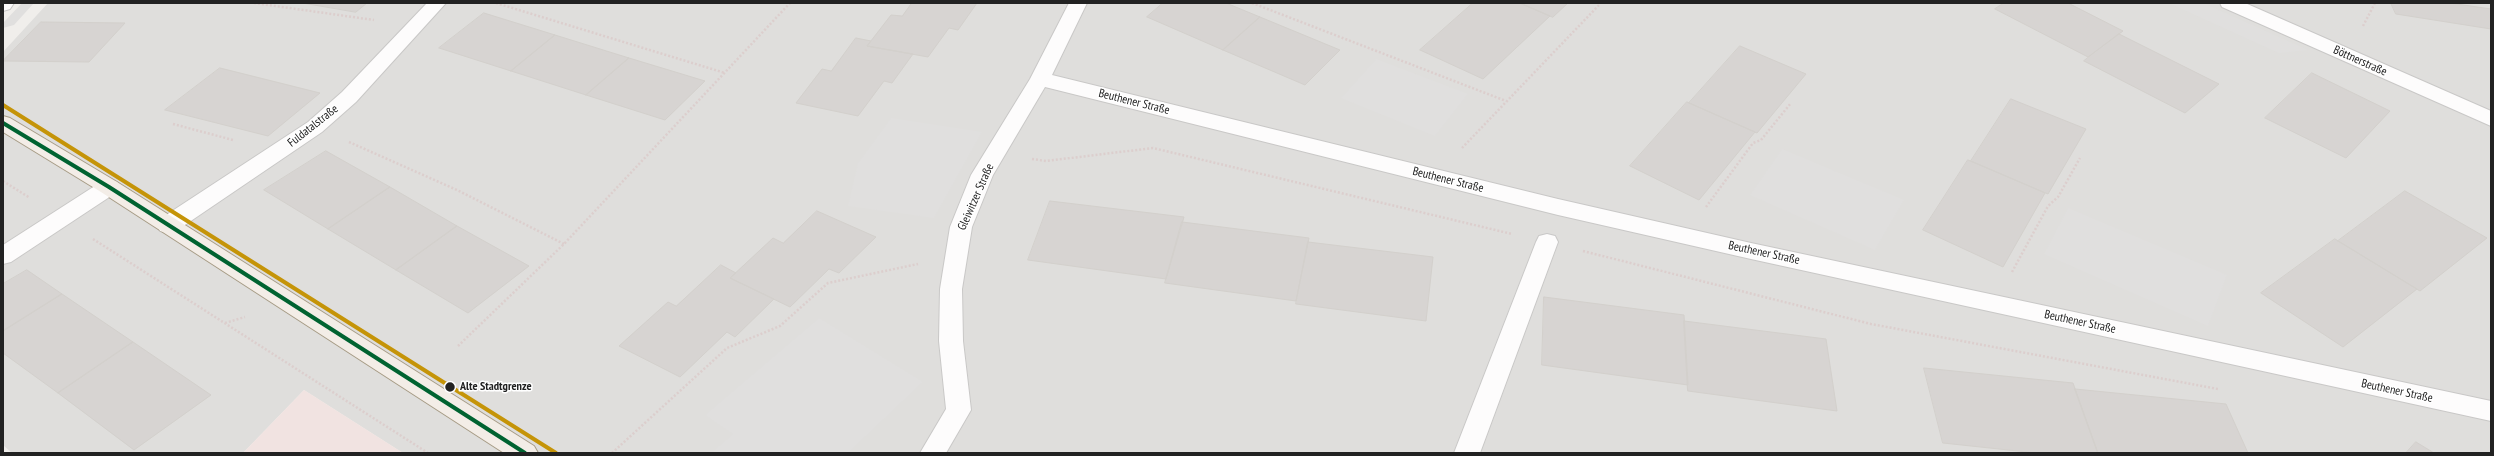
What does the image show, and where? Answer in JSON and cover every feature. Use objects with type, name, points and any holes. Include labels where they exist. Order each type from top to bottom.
[{"type":"main road","points":[[3,123],[109,187],[525,453]]},
{"type":"street","name":"Fuldatalstraße","points":[[168,225],[315,128],[350,97],[437,3]]},
{"type":"street","name":"Gleiwitzer Straße","points":[[933,453],[959,410],[951,341],[951,289],[955,256],[961,227],[982,175],[1040,79],[1078,3]]},
{"type":"street","name":"Böttnerstraße","points":[[2229,3],[2491,119]]},
{"type":"street","name":"Beuthener Straße","points":[[1040,79],[1449,180],[1694,238],[2491,411]]},
{"type":"street","points":[[3,256],[109,187]]},
{"type":"street","points":[[1467,453],[1547,242]]},
{"type":"path","points":[[496,3],[725,73]]},
{"type":"path","points":[[458,346],[564,244],[790,3]]},
{"type":"path","points":[[1252,3],[1506,101]]},
{"type":"path","points":[[2367,20],[2374,3]]},
{"type":"path","points":[[254,4],[416,25]]},
{"type":"path","points":[[1449,180],[1464,144],[1600,4]]},
{"type":"path","points":[[1694,238],[1696,220],[1753,143],[1761,140],[1792,103]]},
{"type":"path","points":[[173,124],[280,152]]},
{"type":"path","points":[[315,128],[457,190],[564,244]]},
{"type":"path","points":[[996,153],[1046,161],[1153,148],[1547,242],[1871,324],[2216,390],[2261,361]]},
{"type":"path","points":[[2002,305],[2000,293],[2048,206],[2058,196],[2080,158]]},
{"type":"path","points":[[3,181],[428,453]]},
{"type":"path","points":[[612,453],[727,348],[780,326],[828,283],[955,256]]},
{"type":"path","points":[[224,323],[252,315]]},
{"type":"shaded area","points":[[22,3],[34,3],[14,25],[3,28],[3,23]]},
{"type":"shaded area","points":[[48,3],[2491,3],[2491,453],[403,453],[304,390],[243,453],[12,453],[3,445],[3,52]]},
{"type":"shaded area","points":[[2169,3],[2203,3],[2308,50],[2279,53]]},
{"type":"shaded area","points":[[1376,59],[1468,94],[1435,136],[1341,98]]},
{"type":"shaded area","points":[[891,118],[982,132],[934,218],[848,206],[858,163]]},
{"type":"shaded area","points":[[1782,149],[1904,200],[1875,250],[1750,195]]},
{"type":"shaded area","points":[[2068,208],[2227,275],[2208,326],[2044,254]]},
{"type":"shaded area","points":[[819,318],[923,382],[848,453],[711,453],[733,434],[705,415]]},
{"type":"shaded area","points":[[304,390],[403,453],[243,453]]},
{"type":"building","points":[[303,3],[367,3],[356,12]]},
{"type":"building","points":[[912,3],[977,3],[958,30],[949,28],[928,57],[867,46],[891,15],[902,16]]},
{"type":"building","points":[[1163,3],[1226,3],[1260,17],[1223,50],[1147,17]]},
{"type":"building","points":[[1473,3],[1520,3],[1550,16],[1483,79],[1420,50]]},
{"type":"building","points":[[1520,3],[1568,3],[1553,17]]},
{"type":"building","points":[[2004,3],[2068,3],[2123,31],[2088,57],[1995,9]]},
{"type":"building","points":[[2391,3],[2450,3],[2491,9],[2491,29],[2396,14]]},
{"type":"building","points":[[484,13],[555,35],[511,71],[439,48]]},
{"type":"building","points":[[1260,17],[1340,50],[1305,85],[1223,50]]},
{"type":"building","points":[[41,22],[125,23],[89,62],[3,61]]},
{"type":"building","points":[[2119,34],[2219,84],[2185,113],[2084,61]]},
{"type":"building","points":[[555,35],[629,58],[586,95],[511,71]]},
{"type":"building","points":[[856,38],[871,41],[867,46],[913,54],[892,83],[884,81],[858,116],[796,103],[822,69],[831,71]]},
{"type":"building","points":[[1740,46],[1806,74],[1757,133],[1689,103]]},
{"type":"building","points":[[629,58],[705,81],[665,120],[586,95]]},
{"type":"building","points":[[220,68],[320,93],[268,136],[165,110]]},
{"type":"building","points":[[2312,73],[2390,111],[2346,158],[2265,118]]},
{"type":"building","points":[[2011,99],[2086,129],[2048,194],[1971,161]]},
{"type":"building","points":[[1687,102],[1755,132],[1699,200],[1630,166]]},
{"type":"building","points":[[326,151],[390,187],[328,229],[264,190]]},
{"type":"building","points":[[1968,160],[2045,193],[2003,267],[1923,230]]},
{"type":"building","points":[[390,187],[457,226],[396,270],[328,229]]},
{"type":"building","points":[[2405,191],[2487,238],[2420,291],[2338,241]]},
{"type":"building","points":[[1050,201],[1184,217],[1166,279],[1028,260]]},
{"type":"building","points":[[817,211],[876,237],[839,273],[829,269],[790,307],[730,278],[773,238],[783,243]]},
{"type":"building","points":[[1182,222],[1309,238],[1296,301],[1165,283]]},
{"type":"building","points":[[457,226],[529,266],[468,313],[396,270]]},
{"type":"building","points":[[2335,239],[2417,289],[2343,347],[2261,293]]},
{"type":"building","points":[[1308,242],[1433,257],[1426,321],[1296,304]]},
{"type":"building","points":[[721,265],[736,273],[730,278],[774,299],[735,337],[727,332],[680,377],[619,346],[668,302],[676,306]]},
{"type":"building","points":[[27,270],[62,294],[3,331],[3,284]]},
{"type":"building","points":[[62,294],[133,342],[58,393],[3,353],[3,331]]},
{"type":"building","points":[[1544,297],[1684,315],[1688,385],[1542,365]]},
{"type":"building","points":[[1684,321],[1826,339],[1837,411],[1688,391]]},
{"type":"building","points":[[133,342],[211,395],[134,450],[58,393]]},
{"type":"building","points":[[1924,368],[2073,383],[2098,453],[2036,453],[1943,443]]},
{"type":"building","points":[[2075,389],[2226,404],[2248,453],[2098,453]]},
{"type":"building","points":[[2416,442],[2434,453],[2406,453]]},
{"type":"transit line","points":[[3,105],[556,453]]},
{"type":"transit line","points":[[3,123],[109,187],[525,453]]},
{"type":"place","name":"Alte Stadtgrenze","points":[[450,387]]}]
